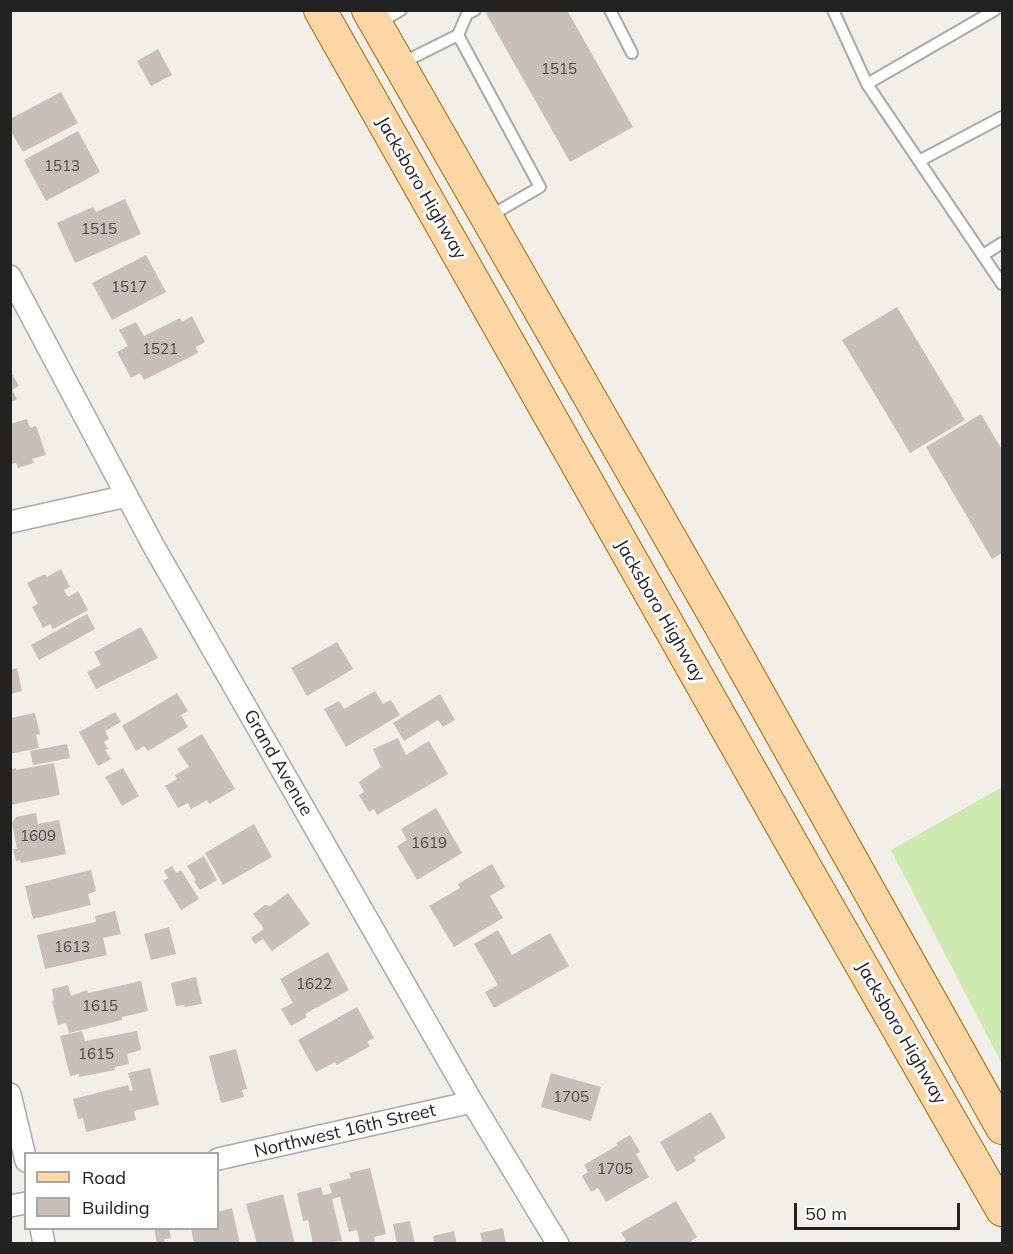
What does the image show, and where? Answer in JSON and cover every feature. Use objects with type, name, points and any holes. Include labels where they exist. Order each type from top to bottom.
[{"type":"main road","name":"Jacksboro Highway","points":[[320,10],[1002,1210]]},
{"type":"main road","points":[[381,15],[399,64],[724,632],[1002,1128]]},
{"type":"main road","points":[[495,320],[533,299]]},
{"type":"main road","points":[[808,872],[846,850]]},
{"type":"street","name":"Grand Avenue","points":[[10,276],[127,496],[472,1102],[558,1244]]},
{"type":"street","points":[[10,522],[127,496]]},
{"type":"street","points":[[10,1094],[24,1153]]},
{"type":"street","name":"Northwest 16th Street","points":[[219,1160],[472,1102]]},
{"type":"lane","points":[[399,64],[458,35],[467,14],[475,10]]},
{"type":"lane","points":[[610,10],[632,53]]},
{"type":"lane","points":[[833,10],[867,84],[1002,284]]},
{"type":"lane","points":[[867,84],[995,10]]},
{"type":"lane","points":[[458,35],[540,187],[487,218]]},
{"type":"lane","points":[[919,161],[1002,117]]},
{"type":"lane","points":[[983,255],[1002,243]]},
{"type":"green space","points":[[1002,787],[1002,1064],[891,850]]},
{"type":"building","points":[[484,10],[567,10],[633,127],[570,162]]},
{"type":"building","points":[[158,49],[172,75],[151,86],[137,61]]},
{"type":"building","points":[[61,92],[78,123],[23,152],[10,130],[10,119]]},
{"type":"building","points":[[78,131],[100,172],[46,201],[24,160]]},
{"type":"building","points":[[125,199],[141,234],[75,263],[57,223],[93,207],[96,212]]},
{"type":"building","points":[[146,255],[166,292],[112,320],[92,283]]},
{"type":"building","points":[[897,307],[965,420],[910,453],[842,340]]},
{"type":"building","points":[[192,316],[205,342],[196,347],[198,353],[144,380],[140,373],[131,378],[117,352],[128,346],[119,330],[136,322],[144,336],[180,318],[182,322]]},
{"type":"building","points":[[10,371],[19,386],[12,390],[17,399],[10,403]]},
{"type":"building","points":[[981,414],[1002,450],[1002,553],[992,559],[926,447]]},
{"type":"building","points":[[27,419],[30,428],[36,426],[46,455],[32,459],[34,463],[18,468],[16,463],[10,464],[10,424]]},
{"type":"building","points":[[61,569],[70,587],[64,590],[68,597],[78,591],[88,610],[53,629],[50,624],[43,628],[32,607],[38,604],[27,583],[45,574],[47,577]]},
{"type":"building","points":[[87,614],[95,629],[39,660],[31,645]]},
{"type":"building","points":[[141,627],[158,658],[96,689],[87,672],[101,665],[94,652]]},
{"type":"building","points":[[337,642],[353,669],[307,696],[291,668]]},
{"type":"building","points":[[17,668],[22,691],[10,694],[10,670]]},
{"type":"building","points":[[375,691],[383,704],[391,700],[400,715],[346,747],[324,709],[339,701],[344,709]]},
{"type":"building","points":[[177,693],[188,711],[181,715],[188,727],[148,751],[144,746],[136,751],[122,726]]},
{"type":"building","points":[[440,694],[455,720],[443,727],[438,720],[404,741],[393,723]]},
{"type":"building","points":[[115,712],[121,722],[105,731],[109,739],[104,742],[108,749],[105,750],[111,759],[98,766],[79,732]]},
{"type":"building","points":[[35,713],[40,734],[36,735],[39,748],[10,754],[10,718]]},
{"type":"building","points":[[202,734],[235,789],[209,804],[207,800],[191,809],[188,803],[178,808],[165,786],[177,779],[175,775],[189,767],[177,749]]},
{"type":"building","points":[[398,738],[406,755],[429,741],[448,774],[377,815],[374,809],[369,812],[359,795],[364,792],[359,782],[381,767],[373,749]]},
{"type":"building","points":[[67,744],[70,758],[33,765],[30,751]]},
{"type":"building","points":[[54,763],[60,795],[10,805],[10,769],[16,768],[16,770]]},
{"type":"building","points":[[123,768],[139,796],[122,806],[105,777]]},
{"type":"building","points":[[436,808],[462,853],[417,880],[397,846],[407,840],[401,829]]},
{"type":"building","points":[[36,813],[38,824],[59,820],[66,854],[21,863],[20,860],[16,861],[13,849],[17,849],[12,823],[16,817]]},
{"type":"building","points":[[254,824],[272,857],[223,885],[205,853]]},
{"type":"building","points":[[204,856],[217,880],[200,890],[187,866]]},
{"type":"building","points":[[492,864],[505,887],[490,896],[503,918],[454,947],[429,906],[460,888],[458,884]]},
{"type":"building","points":[[172,866],[176,873],[181,870],[199,899],[181,910],[163,881],[168,878],[164,871]]},
{"type":"building","points":[[91,870],[96,891],[88,894],[91,905],[33,919],[25,886]]},
{"type":"building","points":[[288,893],[310,924],[272,951],[263,939],[255,944],[251,938],[264,929],[253,914],[265,905],[270,906]]},
{"type":"building","points":[[115,911],[121,934],[103,938],[107,955],[45,969],[37,935],[96,922],[95,916]]},
{"type":"building","points":[[169,927],[176,954],[151,960],[144,934]]},
{"type":"building","points":[[498,930],[512,955],[550,933],[569,966],[494,1008],[485,992],[498,985],[474,944]]},
{"type":"building","points":[[328,952],[349,990],[305,1014],[307,1017],[291,1026],[281,1009],[293,1003],[280,979]]},
{"type":"building","points":[[196,977],[202,1004],[176,1006],[171,983]]},
{"type":"building","points":[[141,981],[148,1011],[69,1033],[66,1023],[58,1025],[52,1001],[54,1000],[52,989],[68,985],[71,996],[87,990],[88,993]]},
{"type":"building","points":[[357,1007],[374,1038],[367,1042],[370,1046],[337,1065],[335,1062],[316,1072],[298,1040]]},
{"type":"building","points":[[82,1031],[85,1041],[137,1031],[141,1050],[127,1054],[129,1064],[115,1067],[115,1070],[79,1077],[79,1074],[70,1076],[60,1036]]},
{"type":"building","points":[[236,1049],[247,1089],[242,1090],[244,1097],[221,1103],[209,1056]]},
{"type":"building","points":[[150,1068],[159,1105],[134,1111],[136,1120],[86,1132],[83,1118],[78,1119],[73,1099],[128,1085],[130,1091],[133,1090],[128,1073]]},
{"type":"building","points":[[551,1073],[601,1087],[591,1121],[541,1107]]},
{"type":"building","points":[[711,1112],[726,1138],[694,1157],[696,1161],[677,1172],[660,1142]]},
{"type":"building","points":[[630,1135],[640,1152],[636,1154],[649,1177],[606,1202],[598,1188],[591,1192],[582,1176],[588,1172],[584,1165],[618,1145],[616,1143]]},
{"type":"building","points":[[370,1168],[386,1234],[374,1237],[375,1243],[360,1244],[357,1230],[349,1232],[340,1197],[332,1199],[342,1241],[313,1244],[308,1220],[303,1221],[297,1193],[321,1187],[323,1195],[332,1193],[329,1184],[351,1178],[349,1173]]},
{"type":"building","points":[[283,1194],[295,1244],[257,1244],[246,1204]]},
{"type":"building","points":[[676,1201],[697,1237],[687,1244],[620,1244],[626,1240],[621,1233]]},
{"type":"building","points":[[232,1208],[240,1244],[194,1244],[191,1230],[219,1230],[219,1212]]},
{"type":"building","points":[[410,1221],[415,1244],[397,1244],[393,1224]]},
{"type":"building","points":[[503,1228],[506,1244],[476,1244],[482,1241],[480,1233]]},
{"type":"building","points":[[154,1230],[169,1230],[171,1238],[164,1239],[165,1244],[157,1244]]},
{"type":"building","points":[[454,1231],[457,1244],[434,1244],[433,1236]]}]
